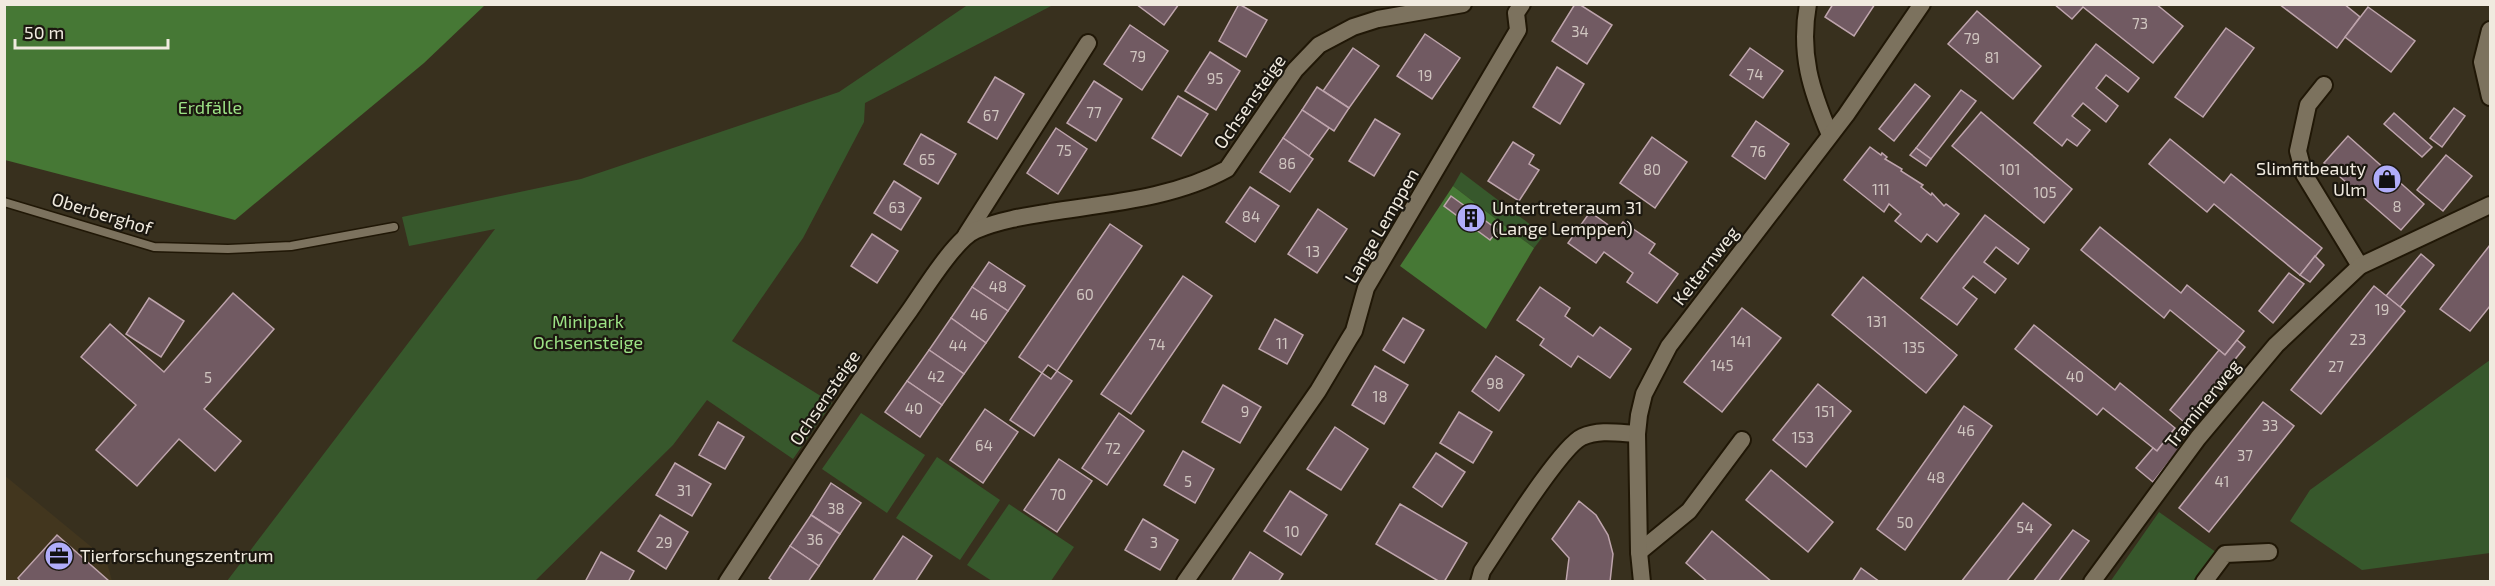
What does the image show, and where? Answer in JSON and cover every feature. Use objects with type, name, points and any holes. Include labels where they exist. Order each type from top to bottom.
[{"type":"street","name":"Ochsensteige","points":[[962,240],[972,231],[1008,219],[1177,190],[1213,176],[1227,169],[1288,79],[1312,49],[1353,27],[1378,19],[1463,4]]},
{"type":"street","points":[[1808,4],[1805,24],[1809,80],[1830,135]]},
{"type":"street","name":"Kelternweg","points":[[1642,582],[1639,552],[1637,434],[1644,394],[1669,346],[1830,135],[1922,4]]},
{"type":"street","name":"Lange Lemppen","points":[[1185,582],[1318,392],[1354,331],[1366,288],[1518,30],[1516,7]]},
{"type":"street","points":[[2490,30],[2482,62],[2490,97]]},
{"type":"street","name":"Ochsensteige","points":[[727,582],[854,388],[962,240],[1088,43]]},
{"type":"street","points":[[2324,85],[2308,105],[2298,151],[2304,174],[2360,267]]},
{"type":"street","name":"Traminerweg","points":[[2092,582],[2199,438],[2276,345],[2360,267],[2490,205]]},
{"type":"street","points":[[1479,582],[1482,571],[1562,455],[1579,438],[1604,432],[1637,434]]},
{"type":"street","points":[[1639,552],[1689,511],[1742,440]]},
{"type":"street","points":[[2204,582],[2225,554],[2269,552]]},
{"type":"lane","name":"Oberberghof","points":[[4,202],[154,247],[228,249],[291,246],[394,227]]},
{"type":"shaded area","points":[[4,475],[106,559],[112,581],[5,581]]},
{"type":"green space","name":"Minipark Ochsensteige","points":[[969,4],[1053,5],[865,103],[864,122],[803,238],[732,341],[832,403],[793,459],[707,400],[673,445],[535,581],[227,581],[495,229],[409,246],[402,217],[581,179],[839,92]]},
{"type":"green space","name":"Erdfälle","points":[[4,5],[485,5],[424,63],[235,220],[5,160]]},
{"type":"green space","points":[[1461,172],[1544,235],[1534,248],[1453,186]]},
{"type":"green space","points":[[1453,186],[1534,248],[1486,329],[1400,266]]},
{"type":"green space","points":[[2490,360],[2490,553],[2362,570],[2290,521],[2310,490]]},
{"type":"green space","points":[[861,413],[925,455],[887,513],[822,469]]},
{"type":"green space","points":[[937,457],[1000,500],[960,560],[896,518]]},
{"type":"green space","points":[[1009,504],[1074,547],[1051,581],[992,581],[967,565]]},
{"type":"green space","points":[[2159,512],[2220,555],[2199,581],[2110,582]]},
{"type":"building","points":[[1136,4],[1179,4],[1164,25]]},
{"type":"building","points":[[1239,4],[1267,20],[1246,57],[1219,41]]},
{"type":"building","points":[[1575,4],[1579,4],[1612,25],[1587,64],[1552,41]]},
{"type":"building","points":[[1833,4],[1875,4],[1854,36],[1825,17]]},
{"type":"building","points":[[2054,4],[2156,4],[2183,26],[2153,63],[2083,7],[2072,19]]},
{"type":"building","points":[[2279,4],[2344,4],[2360,17],[2337,48]]},
{"type":"building","points":[[2368,7],[2415,41],[2391,72],[2345,37]]},
{"type":"building","points":[[1977,11],[2041,66],[2013,99],[1948,44]]},
{"type":"building","points":[[1130,25],[1168,51],[1142,90],[1104,64]]},
{"type":"building","points":[[2226,28],[2254,48],[2203,117],[2175,97]]},
{"type":"building","points":[[1425,34],[1460,58],[1432,99],[1397,76]]},
{"type":"building","points":[[2096,44],[2139,78],[2128,92],[2106,75],[2096,88],[2118,106],[2106,122],[2083,103],[2072,116],[2090,130],[2077,146],[2067,139],[2062,146],[2034,123]]},
{"type":"building","points":[[1353,48],[1379,66],[1349,108],[1323,91]]},
{"type":"building","points":[[1750,48],[1783,71],[1763,98],[1730,75]]},
{"type":"building","points":[[1210,52],[1240,71],[1216,110],[1185,91]]},
{"type":"building","points":[[1557,67],[1584,84],[1560,124],[1533,107]]},
{"type":"building","points":[[995,77],[1024,94],[997,139],[968,122]]},
{"type":"building","points":[[1094,81],[1122,99],[1096,141],[1067,123]]},
{"type":"building","points":[[1915,84],[1930,96],[1894,141],[1879,129]]},
{"type":"building","points":[[1317,87],[1349,108],[1334,131],[1302,110]]},
{"type":"building","points":[[1961,90],[1976,101],[1931,159],[1916,148]]},
{"type":"building","points":[[1178,96],[1208,114],[1181,156],[1152,138]]},
{"type":"building","points":[[2454,108],[2465,116],[2442,147],[2430,138]]},
{"type":"building","points":[[1302,110],[1329,128],[1309,156],[1283,138]]},
{"type":"building","points":[[1981,112],[2072,189],[2044,223],[1952,146]]},
{"type":"building","points":[[2394,113],[2432,147],[2422,157],[2384,124]]},
{"type":"building","points":[[1375,119],[1400,134],[1374,176],[1349,161]]},
{"type":"building","points":[[1756,121],[1789,144],[1765,179],[1732,156]]},
{"type":"building","points":[[1056,128],[1087,149],[1058,194],[1027,173]]},
{"type":"building","points":[[921,134],[956,154],[938,184],[904,164]]},
{"type":"building","points":[[2348,136],[2424,204],[2401,230],[2324,163]]},
{"type":"building","points":[[1652,137],[1687,162],[1655,208],[1620,183]]},
{"type":"building","points":[[1283,138],[1313,159],[1290,192],[1260,172]]},
{"type":"building","points":[[2170,139],[2224,183],[2231,174],[2322,248],[2300,275],[2214,204],[2207,212],[2149,164]]},
{"type":"building","points":[[1513,142],[1534,155],[1529,164],[1539,170],[1519,201],[1488,181]]},
{"type":"building","points":[[1870,147],[1881,155],[1882,153],[1887,157],[1885,159],[1923,185],[1921,187],[1931,195],[1932,193],[1944,206],[1946,204],[1959,214],[1937,242],[1927,234],[1921,242],[1895,221],[1901,214],[1889,204],[1884,212],[1844,180]]},
{"type":"building","points":[[1916,148],[1931,159],[1926,166],[1910,155]]},
{"type":"building","points":[[2446,155],[2472,176],[2443,211],[2417,190]]},
{"type":"building","points":[[894,181],[921,198],[901,230],[874,213]]},
{"type":"building","points":[[1250,187],[1279,206],[1255,242],[1226,222]]},
{"type":"building","name":"Untertreteraum 31 (Lange Lemppen)","points":[[1451,196],[1498,230],[1490,240],[1444,206]]},
{"type":"building","points":[[1318,209],[1347,229],[1317,273],[1288,254]]},
{"type":"building","points":[[1590,212],[1617,231],[1623,222],[1655,244],[1649,253],[1678,274],[1657,303],[1627,282],[1633,273],[1604,252],[1596,263],[1568,243]]},
{"type":"building","points":[[1985,215],[2029,249],[2018,264],[1996,247],[1984,262],[2006,279],[1995,293],[1973,276],[1963,288],[1977,299],[1957,325],[1921,298]]},
{"type":"building","points":[[1110,224],[1142,246],[1057,371],[1048,365],[1042,373],[1019,357]]},
{"type":"building","points":[[2100,227],[2181,293],[2187,285],[2244,331],[2225,355],[2170,310],[2164,318],[2081,250]]},
{"type":"building","points":[[872,234],[898,251],[877,283],[851,266]]},
{"type":"building","points":[[2490,245],[2490,306],[2470,331],[2440,309]]},
{"type":"building","points":[[2421,254],[2434,265],[2400,307],[2386,296]]},
{"type":"building","points":[[2315,256],[2324,265],[2310,282],[2300,275]]},
{"type":"building","points":[[989,262],[1025,286],[1008,311],[972,287]]},
{"type":"building","points":[[2289,273],[2304,284],[2273,323],[2259,311]]},
{"type":"building","points":[[1183,276],[1212,296],[1131,414],[1101,394]]},
{"type":"building","points":[[1863,277],[1957,355],[1926,393],[1832,315]]},
{"type":"building","points":[[2374,286],[2405,311],[2321,414],[2291,390]]},
{"type":"building","points":[[972,287],[1008,311],[986,343],[951,318]]},
{"type":"building","points":[[1540,287],[1570,308],[1565,316],[1593,336],[1600,327],[1631,349],[1610,378],[1578,356],[1571,367],[1540,345],[1544,339],[1517,320]]},
{"type":"building","points":[[233,293],[274,329],[204,409],[241,441],[215,471],[179,439],[137,486],[96,450],[136,405],[81,357],[110,324],[164,372]]},
{"type":"building","points":[[149,298],[184,321],[161,357],[126,334]]},
{"type":"building","points":[[1742,308],[1781,338],[1722,412],[1684,382]]},
{"type":"building","points":[[951,318],[986,343],[964,374],[929,350]]},
{"type":"building","points":[[1403,318],[1424,330],[1404,363],[1383,350]]},
{"type":"building","points":[[1275,319],[1303,335],[1287,364],[1259,349]]},
{"type":"building","points":[[2034,325],[2115,390],[2120,383],[2175,428],[2157,451],[2103,408],[2097,415],[2015,349]]},
{"type":"building","points":[[2237,340],[2245,347],[2184,422],[2170,410],[2219,350],[2225,355]]},
{"type":"building","points":[[929,350],[964,374],[942,405],[907,381]]},
{"type":"building","points":[[1496,356],[1524,375],[1499,411],[1472,391]]},
{"type":"building","points":[[1375,366],[1408,385],[1384,424],[1352,405]]},
{"type":"building","points":[[1057,371],[1072,381],[1034,436],[1010,420],[1042,373],[1051,379]]},
{"type":"building","points":[[907,381],[942,405],[920,437],[885,412]]},
{"type":"building","points":[[1818,384],[1851,411],[1806,467],[1773,440]]},
{"type":"building","points":[[1223,385],[1261,407],[1240,443],[1202,422]]},
{"type":"building","points":[[2263,402],[2294,426],[2209,532],[2179,508]]},
{"type":"building","points":[[1964,406],[1992,426],[1905,550],[1877,529]]},
{"type":"building","points":[[985,409],[1018,432],[983,483],[950,460]]},
{"type":"building","points":[[1459,412],[1492,432],[1473,463],[1440,443]]},
{"type":"building","points":[[1119,413],[1144,431],[1107,485],[1082,468]]},
{"type":"building","points":[[718,422],[744,437],[725,469],[699,455]]},
{"type":"building","points":[[1335,427],[1368,449],[1341,490],[1307,469]]},
{"type":"building","points":[[2167,438],[2180,448],[2153,482],[2136,468],[2153,448],[2157,451]]},
{"type":"building","points":[[1183,451],[1214,469],[1195,503],[1164,485]]},
{"type":"building","points":[[1436,453],[1465,472],[1442,507],[1413,487]]},
{"type":"building","points":[[1059,459],[1092,481],[1057,532],[1024,510]]},
{"type":"building","points":[[675,463],[711,484],[692,516],[656,495]]},
{"type":"building","points":[[1771,470],[1833,522],[1808,552],[1746,500]]},
{"type":"building","points":[[831,483],[861,503],[840,534],[811,515]]},
{"type":"building","points":[[1290,491],[1327,515],[1301,555],[1264,531]]},
{"type":"building","points":[[1579,501],[1596,515],[1608,535],[1613,554],[1610,582],[1566,582],[1569,558],[1552,539]]},
{"type":"building","points":[[2023,503],[2051,525],[2006,582],[1961,582]]},
{"type":"building","points":[[1400,504],[1467,543],[1444,582],[1440,582],[1376,544]]},
{"type":"building","points":[[660,515],[688,532],[666,569],[638,551]]},
{"type":"building","points":[[811,515],[840,534],[819,566],[790,546]]},
{"type":"building","points":[[1143,519],[1178,540],[1160,570],[1125,550]]},
{"type":"building","points":[[2073,530],[2089,541],[2058,582],[2033,582]]},
{"type":"building","points":[[1712,531],[1772,582],[1708,582],[1686,563]]},
{"type":"building","name":"Tierforschungszentrum","points":[[57,535],[109,581],[21,582],[18,578]]},
{"type":"building","points":[[903,536],[932,556],[915,582],[872,582]]},
{"type":"building","points":[[790,546],[819,566],[808,582],[774,582],[769,578]]},
{"type":"building","points":[[601,552],[634,571],[628,582],[585,582]]},
{"type":"building","points":[[1250,552],[1283,574],[1278,582],[1231,582]]},
{"type":"building","points":[[1861,568],[1880,582],[1852,582]]},
{"type":"place","name":"Slimfitbeauty Ulm","points":[[2387,179]]},
{"type":"place","name":"Untertreteraum 31 (Lange Lemppen)","points":[[1471,218]]},
{"type":"place","name":"Tierforschungszentrum","points":[[59,556]]}]
